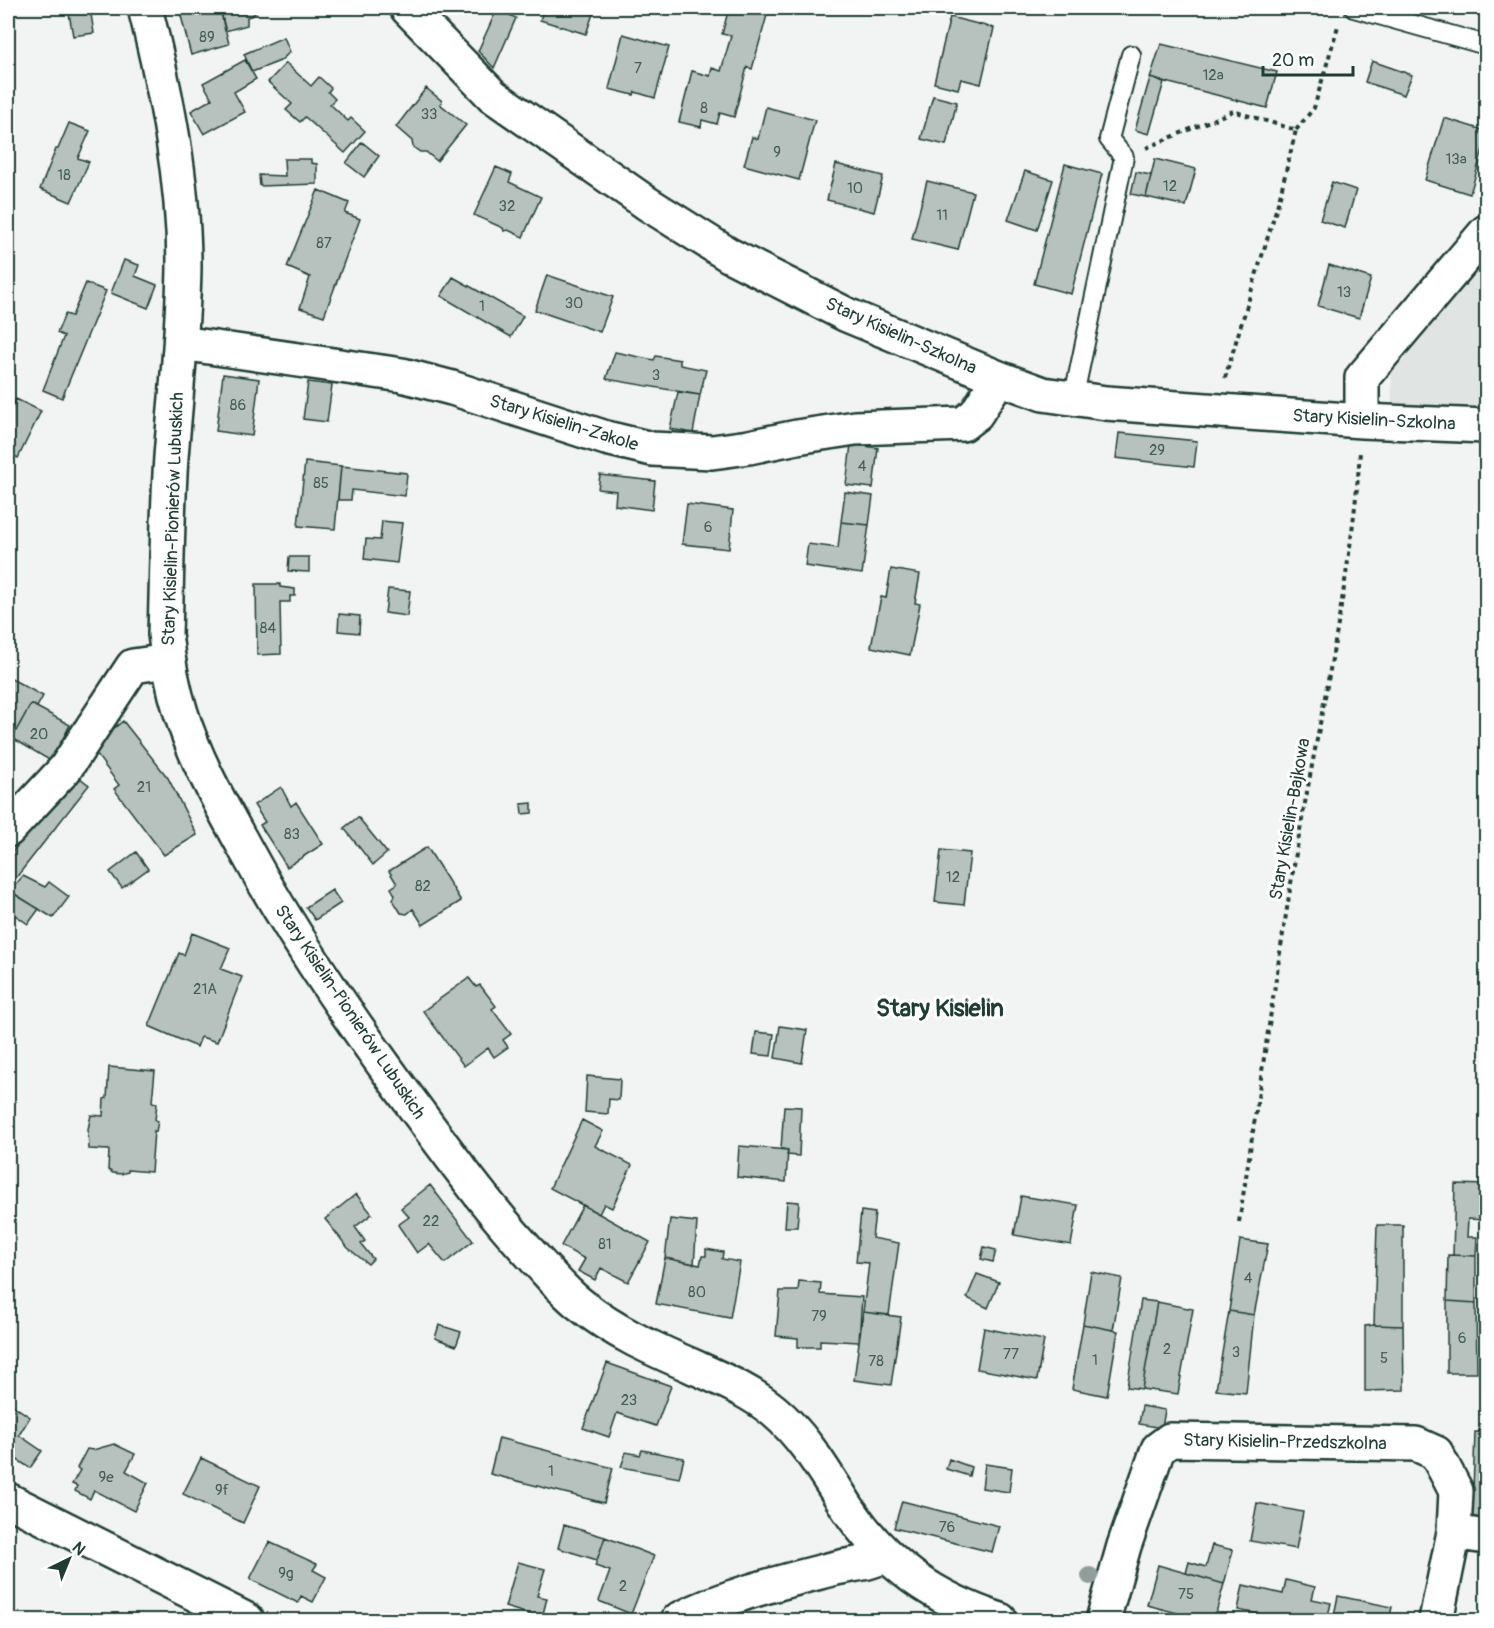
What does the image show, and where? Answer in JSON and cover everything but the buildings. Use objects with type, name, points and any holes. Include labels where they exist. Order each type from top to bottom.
[{"type":"street","name":"Stary Kisielin-Pionierów Lubuskich","points":[[145,8],[171,129],[179,190],[184,266],[181,343],[171,460],[165,634],[168,661],[181,713],[200,759],[270,893],[340,1003],[475,1190],[509,1231],[578,1304],[629,1337],[727,1381],[776,1412],[812,1452],[865,1533],[886,1555],[914,1580],[946,1600],[1000,1620]]},
{"type":"street","name":"Stary Kisielin-Szkolna","points":[[407,8],[493,96],[648,204],[729,255],[847,315],[999,378],[1043,394],[1073,400],[1362,421],[1486,426]]},
{"type":"street","points":[[1362,421],[1362,378],[1486,232]]},
{"type":"street","name":"Stary Kisielin-Zakole","points":[[181,343],[402,375],[452,388],[606,438],[652,449],[712,452],[855,428],[963,424],[976,414],[999,378]]},
{"type":"street","points":[[8,830],[65,769],[133,666],[168,661]]},
{"type":"street","name":"Stary Kisielin-Przedszkolna","points":[[1103,1620],[1124,1546],[1158,1449],[1170,1440],[1416,1444],[1436,1453],[1456,1491],[1454,1532],[1436,1620]]},
{"type":"street","points":[[8,1500],[247,1620]]},
{"type":"street","points":[[1454,1532],[1486,1537]]},
{"type":"street","points":[[678,1620],[734,1597],[845,1565],[872,1562],[886,1555]]},
{"type":"lane","points":[[1347,13],[1486,45]]},
{"type":"lane","points":[[1073,400],[1124,157],[1109,139],[1131,55]]},
{"type":"path","points":[[1223,384],[1279,200],[1296,130],[1314,108],[1347,13]]},
{"type":"path","points":[[1124,157],[1233,111],[1296,130]]},
{"type":"path","name":"Stary Kisielin-Bajkowa","points":[[1239,1222],[1295,858],[1345,582],[1357,491],[1362,421]]},
{"type":"shaded area","points":[[1486,246],[1486,414],[1392,409],[1391,355]]},
{"type":"district","name":"Stary Kisielin","points":[[940,1008]]}]
